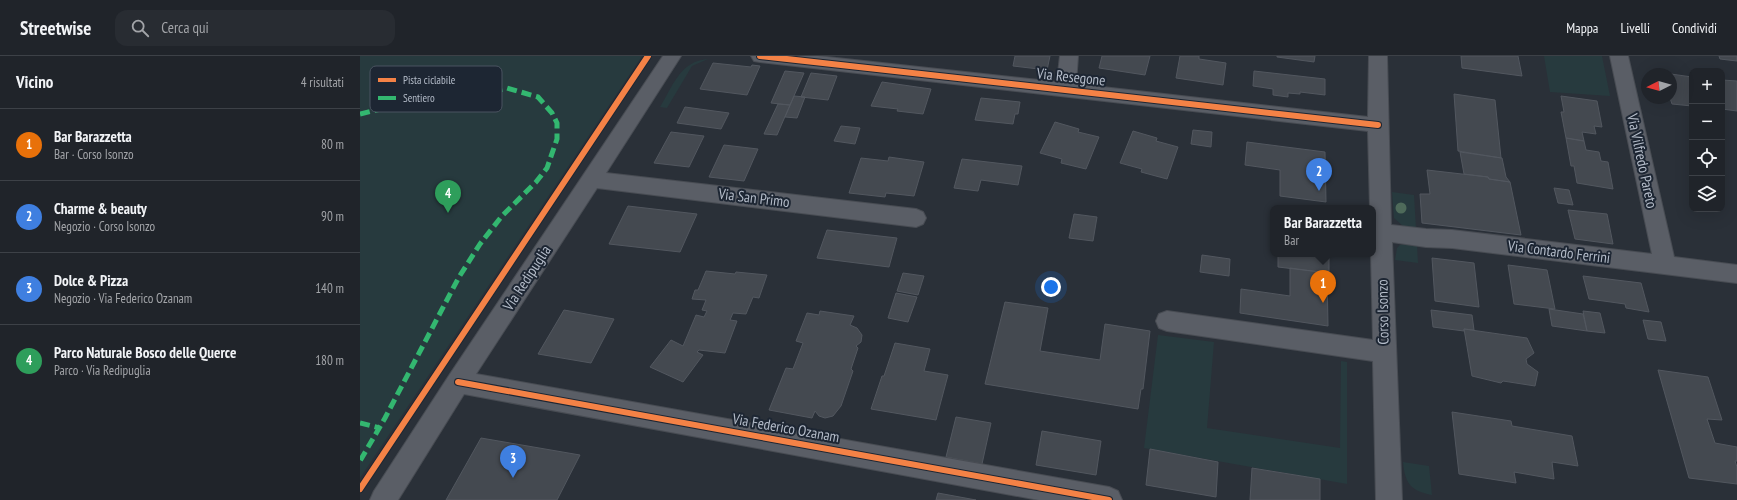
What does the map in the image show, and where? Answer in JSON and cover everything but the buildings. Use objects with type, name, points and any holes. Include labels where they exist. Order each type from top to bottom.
[{"type":"street","name":"Via Redipuglia","points":[[383,500],[458,382],[672,56]]},
{"type":"street","name":"Via Resegone","points":[[760,56],[1378,125]]},
{"type":"street","points":[[1066,89],[1069,56]]},
{"type":"street","name":"Corso Isonzo","points":[[1378,56],[1378,125],[1384,352],[1394,499]]},
{"type":"street","name":"Via Vilfredo Pareto","points":[[1619,56],[1665,265]]},
{"type":"street","name":"Via San Primo","points":[[592,179],[916,218]]},
{"type":"street","name":"Via Contardo Ferrini","points":[[1381,232],[1426,238],[1452,238],[1737,274]]},
{"type":"street","name":"Corso Isonzo","points":[[1167,321],[1384,352]]},
{"type":"street","name":"Via Federico Ozanam","points":[[458,382],[1109,500]]},
{"type":"green space","points":[[360,56],[642,56],[360,478]]},
{"type":"green space","points":[[1544,56],[1602,56],[1610,96],[1550,92]]},
{"type":"green space","points":[[708,59],[692,66],[667,108],[660,107],[678,76],[684,70],[691,64]]},
{"type":"green space","points":[[1392,192],[1414,195],[1416,229],[1403,226],[1394,218]]},
{"type":"green space","points":[[1400,245],[1417,245],[1418,263],[1395,260],[1397,248]]},
{"type":"green space","points":[[1158,335],[1214,342],[1207,428],[1340,448],[1341,361],[1347,362],[1347,484],[1144,448]]},
{"type":"green space","points":[[1403,462],[1429,466],[1432,495],[1414,489],[1410,485],[1405,476]]},
{"type":"marked path","points":[[360,461],[385,418],[459,277],[480,244],[502,216],[536,182],[547,168],[557,139],[557,123],[552,113],[538,97],[507,88],[502,89]]},
{"type":"marked path","points":[[360,114],[370,112]]},
{"type":"marked path","points":[[360,423],[380,428]]},
{"type":"cycle path","points":[[360,489],[648,56]]},
{"type":"cycle path","points":[[760,56],[1378,125]]},
{"type":"cycle path","points":[[458,382],[1109,500]]},
{"type":"place","name":"Charme & beauty","points":[[1319,191]]},
{"type":"place","name":"Parco Naturale Bosco delle Querce","points":[[448,213]]},
{"type":"place","name":"Bar Barazzetta","points":[[1323,303]]},
{"type":"place","name":"Dolce & Pizza","points":[[513,478]]}]
